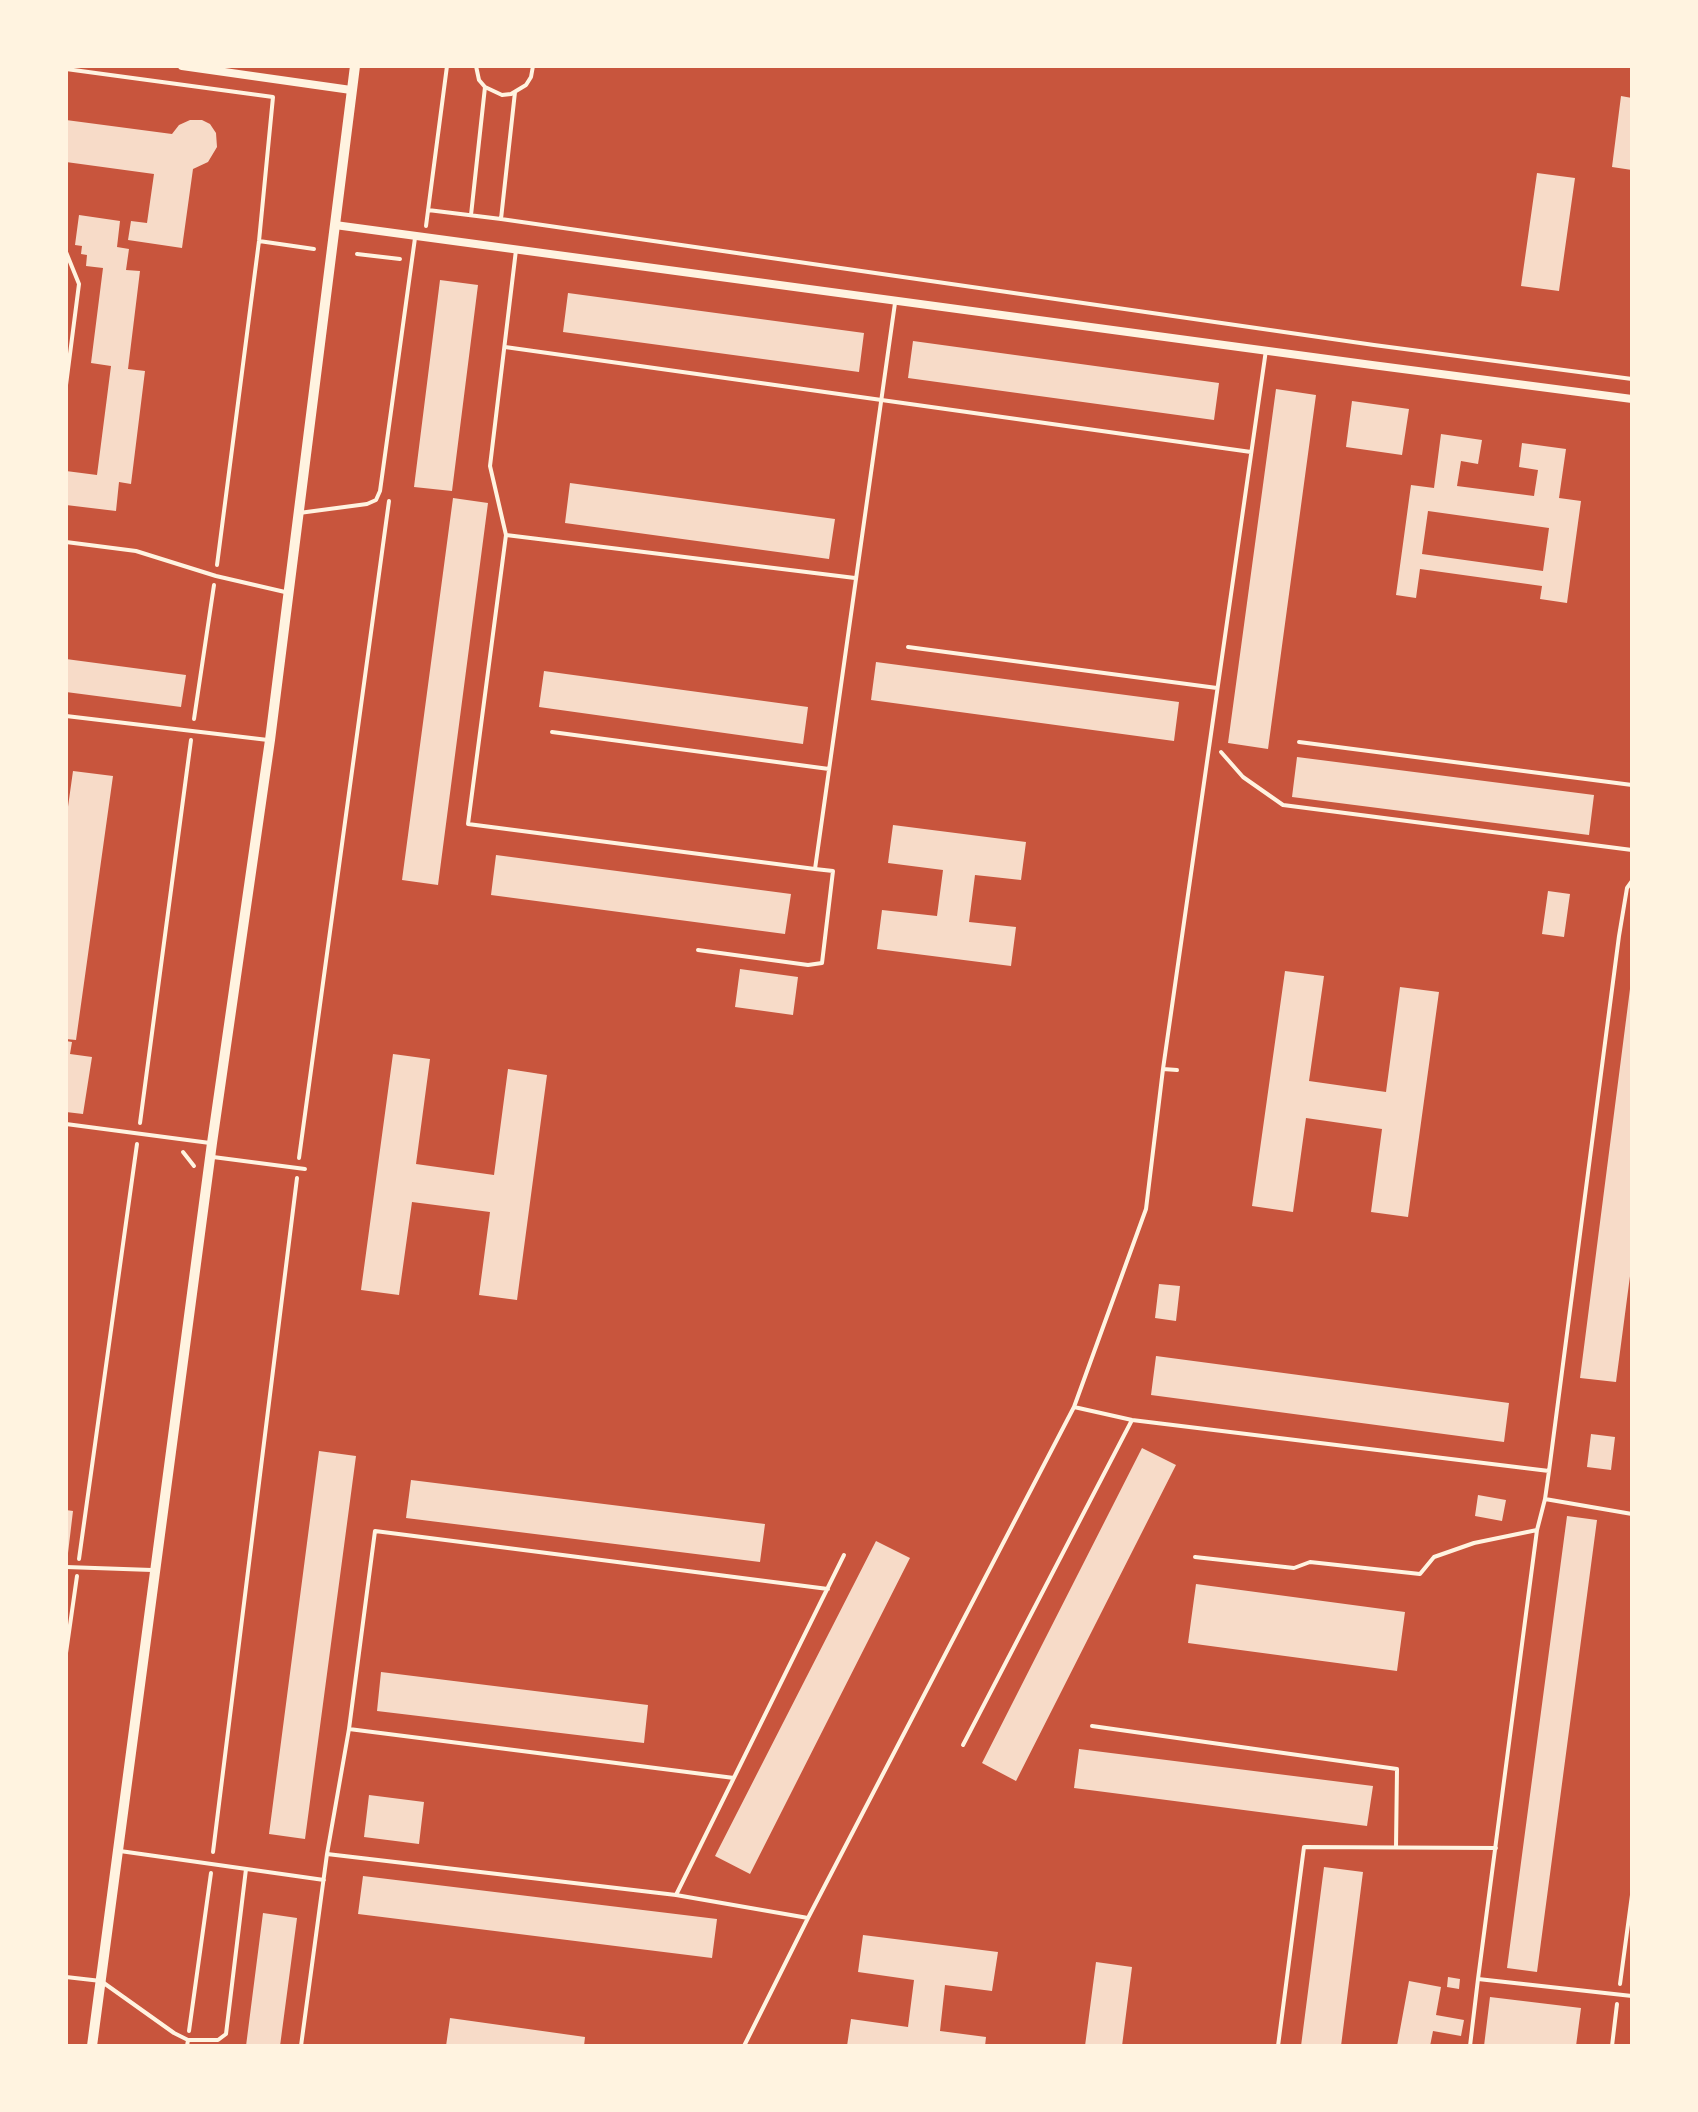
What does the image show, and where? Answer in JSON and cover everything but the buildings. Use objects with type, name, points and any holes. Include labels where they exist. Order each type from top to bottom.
[{"type":"street","points":[[182,66],[351,90]]},
{"type":"street","points":[[92,2046],[210,1157],[270,740],[355,66]]},
{"type":"street","points":[[335,225],[1632,399]]},
{"type":"lane","points":[[299,513],[367,504],[376,500],[380,491],[412,261],[420,236]]},
{"type":"lane","points":[[517,248],[490,466],[506,535],[468,824],[833,871],[822,963],[808,965],[698,950]]},
{"type":"lane","points":[[66,252],[79,284],[66,385]]},
{"type":"lane","points":[[815,869],[895,300]]},
{"type":"lane","points":[[505,347],[1252,452]]},
{"type":"lane","points":[[744,2046],[1074,1407],[1146,1209],[1163,1069],[1266,350]]},
{"type":"lane","points":[[506,535],[855,578]]},
{"type":"lane","points":[[66,542],[136,551],[216,576],[289,593]]},
{"type":"lane","points":[[908,647],[1217,688]]},
{"type":"lane","points":[[66,716],[270,740]]},
{"type":"lane","points":[[552,732],[829,769]]},
{"type":"lane","points":[[1299,742],[1632,785]]},
{"type":"lane","points":[[1470,2046],[1617,952],[1627,888],[1632,881]]},
{"type":"lane","points":[[1163,1069],[1177,1070]]},
{"type":"lane","points":[[66,1124],[212,1143]]},
{"type":"lane","points":[[210,1157],[305,1169]]},
{"type":"lane","points":[[1074,1407],[1132,1420],[1549,1471]]},
{"type":"lane","points":[[963,1745],[1132,1420]]},
{"type":"lane","points":[[1545,1499],[1632,1514]]},
{"type":"lane","points":[[1195,1557],[1294,1568],[1310,1562],[1420,1574],[1434,1557],[1474,1543],[1537,1530]]},
{"type":"lane","points":[[301,2046],[327,1854],[349,1729],[375,1531],[828,1589]]},
{"type":"lane","points":[[676,1895],[844,1555]]},
{"type":"lane","points":[[66,1567],[154,1570]]},
{"type":"lane","points":[[1092,1726],[1397,1769],[1396,1847]]},
{"type":"lane","points":[[349,1729],[734,1778]]},
{"type":"lane","points":[[1278,2046],[1304,1847],[1496,1848]]},
{"type":"lane","points":[[119,1850],[324,1880]]},
{"type":"lane","points":[[327,1854],[676,1895],[808,1918]]},
{"type":"lane","points":[[66,1977],[101,1981],[187,2043],[218,2040],[226,2034],[246,1869]]},
{"type":"lane","points":[[1478,1979],[1632,1996]]},
{"type":"path","points":[[420,236],[428,210],[447,66]]},
{"type":"path","points":[[476,66],[479,80],[485,87],[502,95],[526,85],[533,66]]},
{"type":"path","points":[[66,69],[273,97],[259,241],[216,576],[66,1653]]},
{"type":"path","points":[[471,215],[485,87]]},
{"type":"path","points":[[501,219],[515,92]]},
{"type":"path","points":[[428,210],[1343,341],[1632,379]]},
{"type":"path","points":[[259,241],[314,249]]},
{"type":"path","points":[[357,254],[412,261]]},
{"type":"path","points":[[187,2043],[298,1168],[390,493]]},
{"type":"path","points":[[1210,739],[1243,777],[1283,805],[1632,850]]},
{"type":"path","points":[[1612,2046],[1632,1895]]},
{"type":"path","points":[[1622,1970],[1632,1967]]}]
